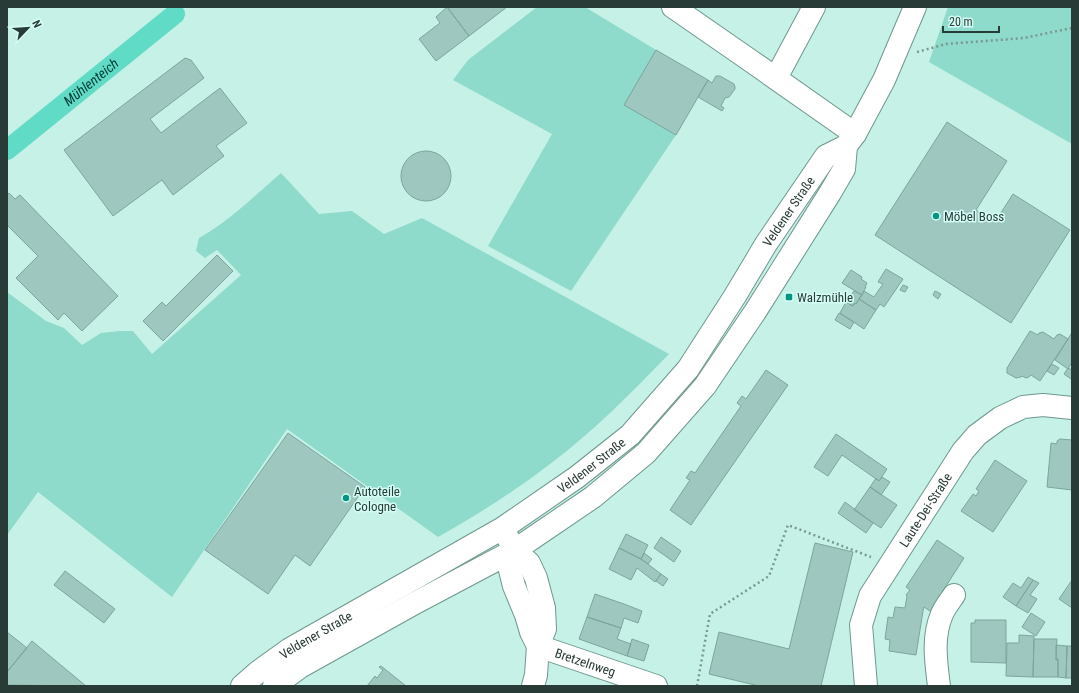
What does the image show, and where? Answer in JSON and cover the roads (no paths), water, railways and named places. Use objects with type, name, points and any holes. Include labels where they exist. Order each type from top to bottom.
[{"type":"street","points":[[672,7],[776,78],[850,140]]},
{"type":"street","points":[[776,78],[814,7]]},
{"type":"street","name":"Veldener Straße","points":[[274,686],[300,667],[415,603],[515,550],[593,497],[646,453],[705,386],[755,312],[841,174],[844,169],[850,140],[884,80],[914,7]]},
{"type":"street","name":"Veldener Straße","points":[[242,686],[258,672],[290,649],[503,528],[577,477],[630,435],[688,369],[735,296],[766,244],[826,156],[850,140]]},
{"type":"street","name":"Laute-Dei-Straße","points":[[866,686],[861,625],[870,596],[963,451],[977,435],[1000,418],[1023,406],[1043,405],[1072,408]]},
{"type":"street","points":[[503,528],[515,550],[510,570],[514,586],[526,616],[530,632],[538,646],[536,675],[533,686]]},
{"type":"street","points":[[939,686],[935,650],[937,628],[942,612],[954,595]]},
{"type":"street","name":"Bretzelnweg","points":[[538,646],[656,686]]},
{"type":"waterway","name":"Mühlenteich","points":[[7,150],[175,14]]},
{"type":"place","name":"Möbel Boss","points":[[936,216]]},
{"type":"place","name":"Walzmühle","points":[[789,297]]},
{"type":"place","name":"Autoteile Cologne","points":[[346,498]]}]
